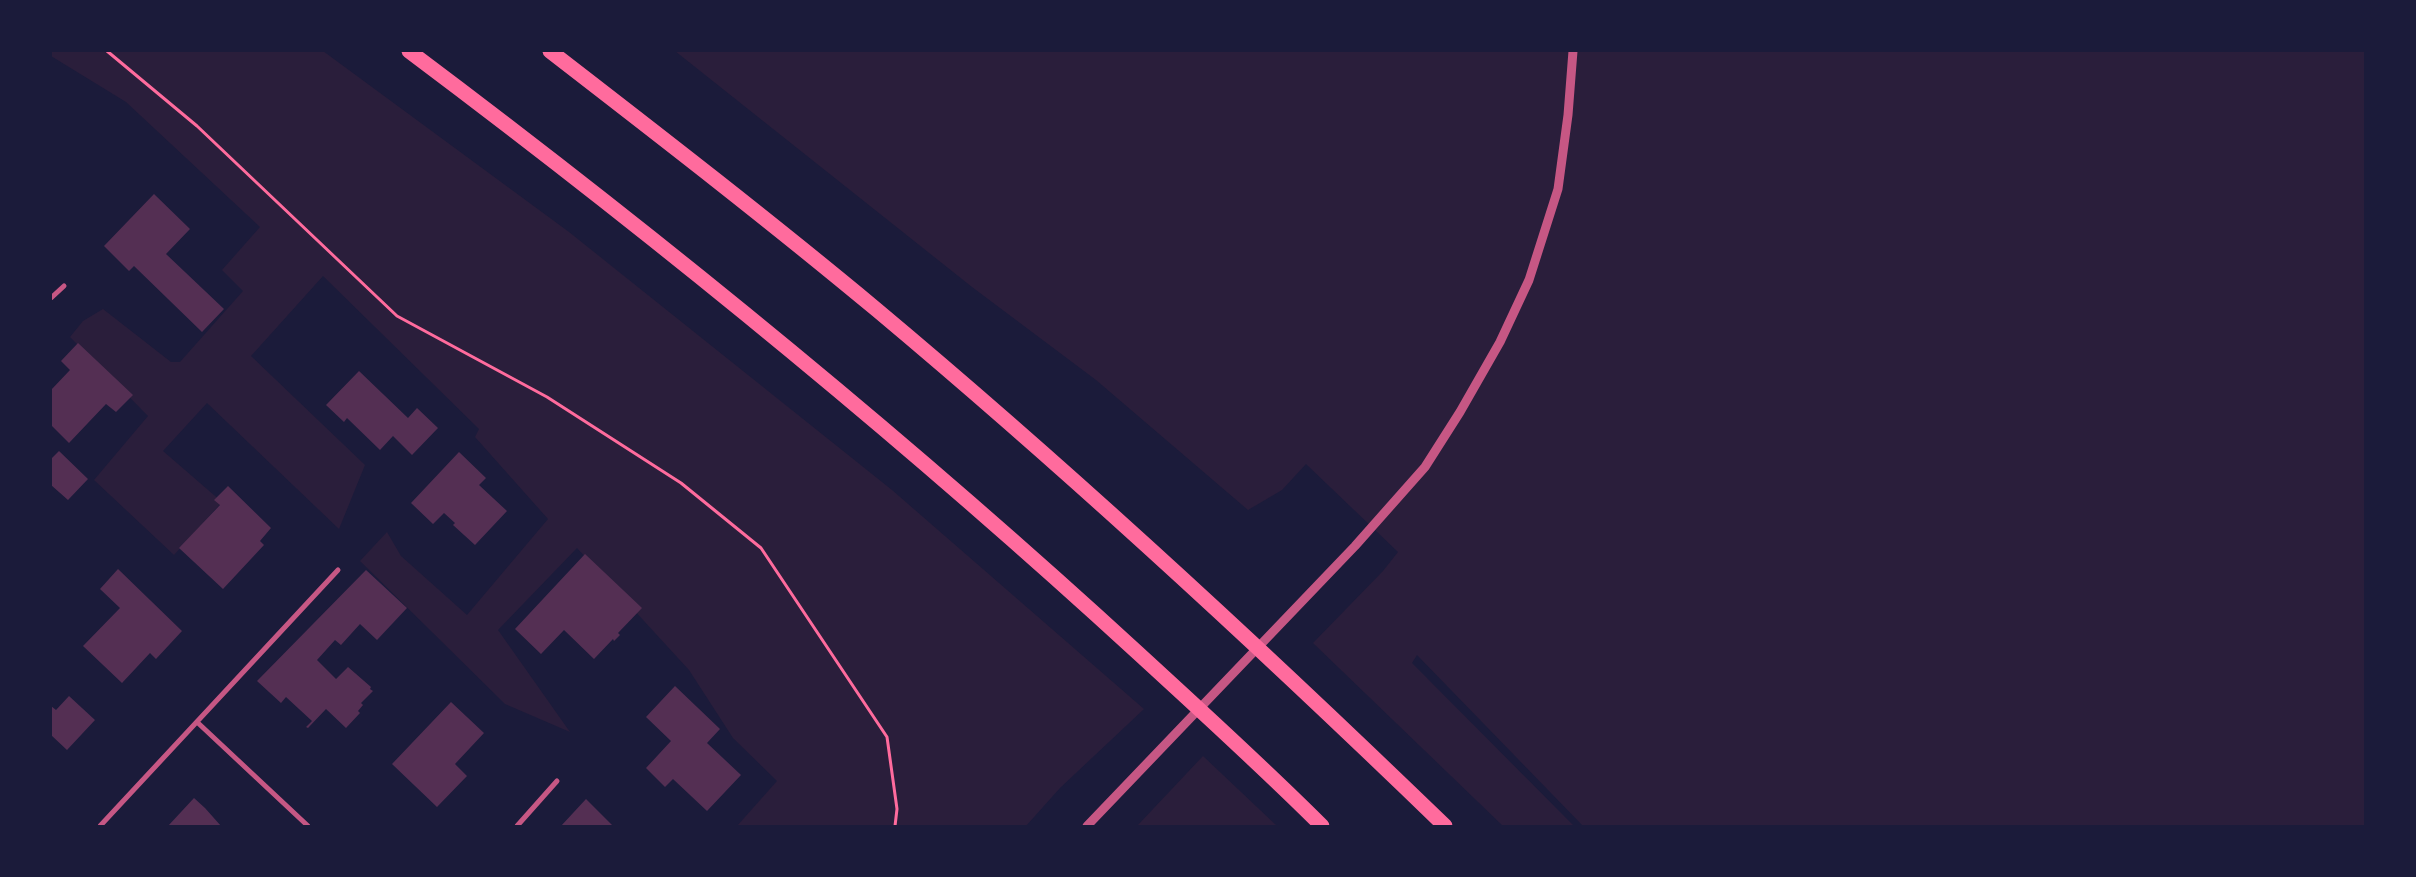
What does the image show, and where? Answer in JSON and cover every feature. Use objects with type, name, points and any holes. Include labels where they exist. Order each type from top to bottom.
[{"type":"highway","points":[[409,51],[535,145],[825,377],[1056,578],[1270,775],[1322,826]]},
{"type":"highway","points":[[550,51],[650,127],[876,310],[1110,512],[1314,699],[1445,826]]},
{"type":"street","points":[[1087,826],[1355,546],[1425,466],[1460,412],[1500,342],[1528,280],[1558,189],[1568,115],[1573,51]]},
{"type":"street","points":[[51,298],[64,286]]},
{"type":"street","points":[[100,826],[338,570]]},
{"type":"street","points":[[197,722],[308,826]]},
{"type":"street","points":[[517,826],[557,781]]},
{"type":"path","points":[[107,51],[197,126],[397,316],[547,397],[673,478],[761,548],[887,737],[897,809],[895,826]]},
{"type":"shaded area","points":[[51,51],[323,51],[569,232],[892,490],[1144,709],[1060,788],[1026,826],[737,826],[777,781],[733,738],[689,670],[577,548],[498,630],[570,732],[505,704],[360,561],[387,532],[401,556],[467,615],[548,519],[475,437],[479,429],[323,276],[251,356],[365,465],[339,529],[207,403],[163,451],[222,502],[174,555],[94,480],[148,416],[70,337],[83,321],[103,309],[171,362],[180,362],[243,291],[222,270],[260,227],[126,102],[51,56]]},
{"type":"shaded area","points":[[675,51],[2365,51],[2365,826],[1583,826],[1417,655],[1412,663],[1574,826],[1503,826],[1313,643],[1383,571],[1398,552],[1306,464],[1282,490],[1248,510],[1096,380],[972,287]]},
{"type":"shaded area","points":[[1203,756],[1277,826],[1137,826]]},
{"type":"building","points":[[154,194],[190,229],[166,254],[224,309],[202,332],[134,266],[129,271],[104,246]]},
{"type":"building","points":[[78,343],[133,395],[116,412],[106,404],[69,443],[51,425],[51,390],[70,370],[61,361]]},
{"type":"building","points":[[359,371],[408,418],[417,408],[438,428],[412,455],[393,436],[380,450],[347,418],[344,422],[326,405]]},
{"type":"building","points":[[59,451],[88,479],[68,500],[51,485],[51,459]]},
{"type":"building","points":[[459,452],[486,478],[479,485],[507,511],[475,545],[453,525],[455,523],[444,513],[433,524],[411,503]]},
{"type":"building","points":[[228,486],[271,528],[260,541],[264,545],[223,589],[179,548],[220,505],[214,500]]},
{"type":"building","points":[[585,554],[642,608],[618,633],[620,635],[614,641],[613,639],[594,659],[564,630],[541,654],[515,629]]},
{"type":"building","points":[[118,569],[182,631],[156,659],[150,653],[122,683],[83,646],[120,608],[100,589]]},
{"type":"building","points":[[366,570],[407,608],[377,640],[360,624],[341,645],[335,640],[317,660],[336,679],[348,667],[371,687],[370,689],[373,691],[361,703],[363,705],[358,711],[360,713],[346,728],[326,709],[308,728],[306,727],[312,721],[286,697],[281,703],[257,681]]},
{"type":"building","points":[[675,686],[720,729],[707,743],[741,775],[707,811],[673,779],[665,787],[646,768],[671,741],[646,717]]},
{"type":"building","points":[[69,696],[95,720],[67,750],[51,735],[51,706],[56,710]]},
{"type":"building","points":[[451,702],[484,733],[455,764],[467,776],[437,807],[392,764]]},
{"type":"building","points":[[194,798],[205,808],[221,826],[168,826]]},
{"type":"building","points":[[586,799],[613,826],[561,826]]}]
